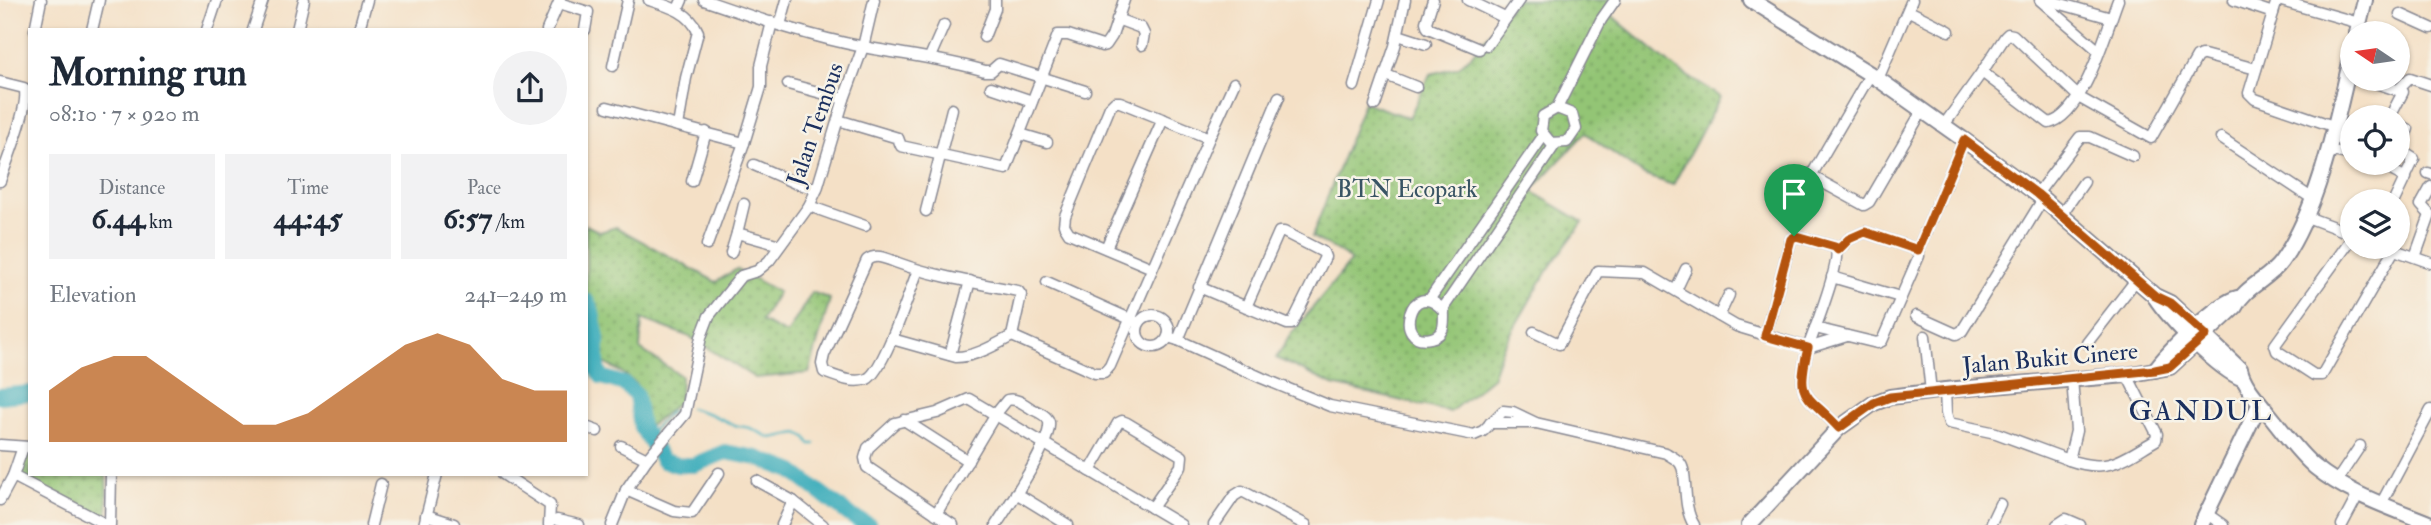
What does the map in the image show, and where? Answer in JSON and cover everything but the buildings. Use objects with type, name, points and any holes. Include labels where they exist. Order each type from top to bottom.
[{"type":"main road","points":[[1751,0],[1874,77],[1944,125],[2040,197],[2155,296],[2170,303],[2197,335],[2241,369],[2243,379],[2301,454],[2336,482],[2410,521],[2431,524]]},
{"type":"main road","points":[[2360,21],[2365,0]]},
{"type":"main road","name":"Jalan Bukit Cinere","points":[[1749,525],[1839,428],[1874,403],[1890,397],[1938,391],[2127,375],[2155,370],[2165,356],[2235,307],[2240,297],[2280,264],[2307,217],[2344,91]]},
{"type":"main road","points":[[2204,519],[2260,403]]},
{"type":"street","points":[[35,28],[41,0]]},
{"type":"street","points":[[92,28],[99,0]]},
{"type":"street","points":[[208,28],[217,0]]},
{"type":"street","points":[[254,28],[263,0]]},
{"type":"street","points":[[297,28],[304,0]]},
{"type":"street","points":[[359,28],[367,0]]},
{"type":"street","points":[[613,66],[628,0]]},
{"type":"street","points":[[649,0],[680,5],[698,32],[686,78],[678,126]]},
{"type":"street","points":[[704,0],[863,47]]},
{"type":"street","points":[[708,244],[761,88],[761,66],[787,0]]},
{"type":"street","name":"Jalan Tembus","points":[[612,525],[626,490],[687,411],[701,337],[709,316],[741,276],[757,271],[769,261],[809,206],[817,189],[863,47],[874,0]]},
{"type":"street","points":[[984,37],[995,9],[995,0]]},
{"type":"street","points":[[838,120],[898,138],[901,146],[1006,169],[1058,35],[1068,34],[1106,45],[1112,36],[1124,0]]},
{"type":"street","points":[[1354,86],[1379,0]]},
{"type":"street","points":[[1375,105],[1398,35],[1405,0]]},
{"type":"street","points":[[1433,0],[1426,22],[1428,27],[1483,47],[1519,0]]},
{"type":"street","points":[[1468,0],[1505,18]]},
{"type":"street","points":[[1557,108],[1572,114],[1576,129],[1567,142],[1551,143],[1541,131],[1543,116],[1557,108],[1601,20],[1615,0]]},
{"type":"street","points":[[1912,0],[1909,11],[1874,77],[1811,176],[1864,205],[1869,202],[1922,111]]},
{"type":"street","points":[[2040,0],[2099,51]]},
{"type":"street","points":[[2047,0],[2111,18]]},
{"type":"street","points":[[1982,72],[2049,123],[2057,122],[2080,98],[2118,0]]},
{"type":"street","points":[[2234,0],[2273,13]]},
{"type":"street","points":[[2333,125],[2251,97],[2250,88],[2278,0],[2340,22]]},
{"type":"street","points":[[548,28],[559,1],[588,12],[586,28]]},
{"type":"street","points":[[1909,11],[1949,30]]},
{"type":"street","points":[[2400,14],[2431,28]]},
{"type":"street","points":[[1117,19],[1141,28],[1144,34],[1142,45]]},
{"type":"street","points":[[930,57],[944,25]]},
{"type":"street","points":[[1944,125],[2008,34],[2080,98],[2151,138],[2197,57],[2202,55],[2256,69]]},
{"type":"street","points":[[1398,35],[1426,44]]},
{"type":"street","name":"Jalan Tembus","points":[[863,47],[930,57],[985,71],[990,71],[999,64],[1085,90]]},
{"type":"street","points":[[1386,75],[1416,87]]},
{"type":"street","points":[[2410,78],[2431,85]]},
{"type":"street","points":[[0,82],[24,88],[27,94],[27,113],[12,143],[0,181]]},
{"type":"street","points":[[892,339],[963,357],[1012,336],[1099,374],[1104,373],[1134,322],[1152,268],[1234,83]]},
{"type":"street","points":[[788,84],[844,99]]},
{"type":"street","points":[[991,87],[1032,101]]},
{"type":"street","points":[[1134,322],[1139,337],[1149,346],[1157,347],[1173,338],[1199,287],[1279,97]]},
{"type":"street","points":[[1152,268],[1069,233],[1064,225],[1065,216],[1110,107],[1119,102],[1209,138]]},
{"type":"street","points":[[607,107],[744,143]]},
{"type":"street","points":[[926,211],[952,109]]},
{"type":"street","points":[[1106,248],[1163,119]]},
{"type":"street","points":[[692,181],[706,132]]},
{"type":"street","points":[[1020,134],[1047,142]]},
{"type":"street","points":[[1429,300],[1544,135]]},
{"type":"street","points":[[1916,316],[1956,334],[1962,331],[2040,197],[2080,137],[2090,136],[2133,156]]},
{"type":"street","points":[[2221,138],[2313,199]]},
{"type":"street","points":[[0,139],[12,143]]},
{"type":"street","points":[[1815,328],[1877,343],[1882,341],[1919,256],[1918,250],[1964,140]]},
{"type":"street","points":[[1443,310],[1556,143]]},
{"type":"street","points":[[2327,150],[2340,153]]},
{"type":"street","points":[[1524,164],[1536,172]]},
{"type":"street","points":[[754,165],[795,183],[817,189]]},
{"type":"street","points":[[2400,175],[2406,178]]},
{"type":"street","points":[[2400,189],[2407,175]]},
{"type":"street","points":[[2061,215],[2084,181]]},
{"type":"street","points":[[2415,257],[2430,215],[2421,205],[2431,187]]},
{"type":"street","points":[[731,253],[744,204]]},
{"type":"street","points":[[809,206],[865,226]]},
{"type":"street","points":[[2307,217],[2340,231]]},
{"type":"street","points":[[1199,287],[1246,307],[1287,324],[1292,324],[1325,257],[1323,251],[1279,232],[1246,307]]},
{"type":"street","points":[[1839,428],[1803,392],[1801,377],[1838,250],[1849,239],[1865,232],[1918,250]]},
{"type":"street","points":[[737,233],[780,245]]},
{"type":"street","points":[[1765,336],[1792,237],[1838,250]]},
{"type":"street","points":[[2340,253],[2274,345],[2277,351],[2314,375],[2322,375],[2384,259]]},
{"type":"street","points":[[2410,255],[2431,263]]},
{"type":"street","points":[[918,270],[892,339],[869,378],[847,380],[824,372],[824,355],[867,260],[871,257],[878,256],[918,270],[1018,291],[1021,295],[1012,336]]},
{"type":"street","points":[[1676,290],[1686,269]]},
{"type":"street","points":[[1534,332],[1559,344],[1598,271],[1645,273],[1736,326],[1808,348],[1847,336]]},
{"type":"street","points":[[1832,276],[1900,298]]},
{"type":"street","points":[[2087,343],[2136,280]]},
{"type":"street","points":[[950,355],[970,281]]},
{"type":"street","points":[[1047,282],[1134,322],[1157,316],[1168,324],[1173,338],[1330,406],[1474,435],[1483,431],[1503,411],[1513,412],[1536,424],[1666,453],[1680,462],[1685,473],[1685,506],[1694,525]]},
{"type":"street","points":[[1718,316],[1729,295]]},
{"type":"street","points":[[1429,300],[1437,303],[1443,310],[1446,321],[1442,332],[1432,338],[1421,338],[1412,332],[1407,322],[1409,310],[1418,302],[1429,300]]},
{"type":"street","points":[[899,321],[907,342]]},
{"type":"street","points":[[1925,336],[1949,423],[1996,433],[2090,466],[2111,466],[2156,440],[2157,434],[2127,375]]},
{"type":"street","points":[[2069,460],[2076,431],[2072,378]]},
{"type":"street","points":[[953,525],[867,467],[865,458],[868,448],[895,423],[937,413],[969,399],[1181,525]]},
{"type":"street","points":[[936,514],[995,415],[1007,400],[1016,399],[1046,416],[1049,422],[1044,444],[996,525]]},
{"type":"street","points":[[2381,504],[2431,410]]},
{"type":"street","points":[[904,420],[968,461]]},
{"type":"street","points":[[1090,471],[1118,423],[1127,423],[1182,456],[1181,466],[1152,508]]},
{"type":"street","points":[[588,428],[597,431]]},
{"type":"street","points":[[0,445],[27,447],[0,500]]},
{"type":"street","points":[[621,446],[649,457]]},
{"type":"street","points":[[2336,482],[2360,446]]},
{"type":"street","points":[[626,490],[674,511],[692,513],[719,473]]},
{"type":"street","points":[[13,476],[108,525],[111,476]]},
{"type":"street","points":[[436,476],[425,520],[454,524]]},
{"type":"street","points":[[508,476],[550,505],[553,522],[579,525]]},
{"type":"street","points":[[757,481],[793,501],[823,525]]},
{"type":"street","points":[[370,525],[381,484]]},
{"type":"street","points":[[1214,525],[1234,496],[1242,491],[1287,521],[1306,525]]},
{"type":"street","points":[[2342,525],[2359,493]]},
{"type":"street","points":[[1016,494],[1068,525]]},
{"type":"street","points":[[782,525],[793,501]]},
{"type":"street","points":[[1990,525],[2000,504]]},
{"type":"street","points":[[2057,525],[2066,519],[2080,525]]},
{"type":"street","points":[[2204,519],[2223,525]]},
{"type":"green space","name":"BTN Ecopark","points":[[1515,0],[1619,0],[1610,14],[1672,66],[1720,97],[1673,185],[1644,175],[1585,133],[1531,191],[1583,222],[1547,271],[1503,347],[1492,378],[1450,412],[1333,385],[1276,358],[1291,334],[1351,261],[1312,237],[1364,102],[1409,118],[1430,74],[1458,67],[1471,56]]},
{"type":"green space","points":[[588,226],[600,232],[616,227],[716,282],[737,269],[778,292],[761,321],[787,334],[812,292],[830,299],[809,373],[755,378],[690,337],[642,319],[640,349],[681,376],[680,401],[648,427],[636,384],[600,361],[588,296]]},
{"type":"green space","points":[[23,447],[28,447],[28,476],[106,476],[108,524],[15,476]]},
{"type":"waterway","points":[[588,304],[597,338],[597,370],[602,377],[624,384],[636,395],[641,427],[663,461],[694,465],[725,452],[757,458],[792,471],[851,516],[869,525]]},
{"type":"waterway","points":[[0,396],[28,393]]},
{"type":"waterway","points":[[690,408],[771,438],[798,433],[806,437],[810,444],[815,444]]},
{"type":"waterway","points":[[647,436],[669,413],[681,409]]},
{"type":"district","name":"GANDUL","points":[[2201,410]]},
{"type":"route","points":[[1964,140],[2037,194],[2155,296],[2170,303],[2206,335],[2170,367],[2127,375],[1890,397],[1874,403],[1839,428],[1803,392],[1801,377],[1808,348],[1765,336],[1794,236],[1838,250],[1849,239],[1865,232],[1918,250],[1964,140]]}]
